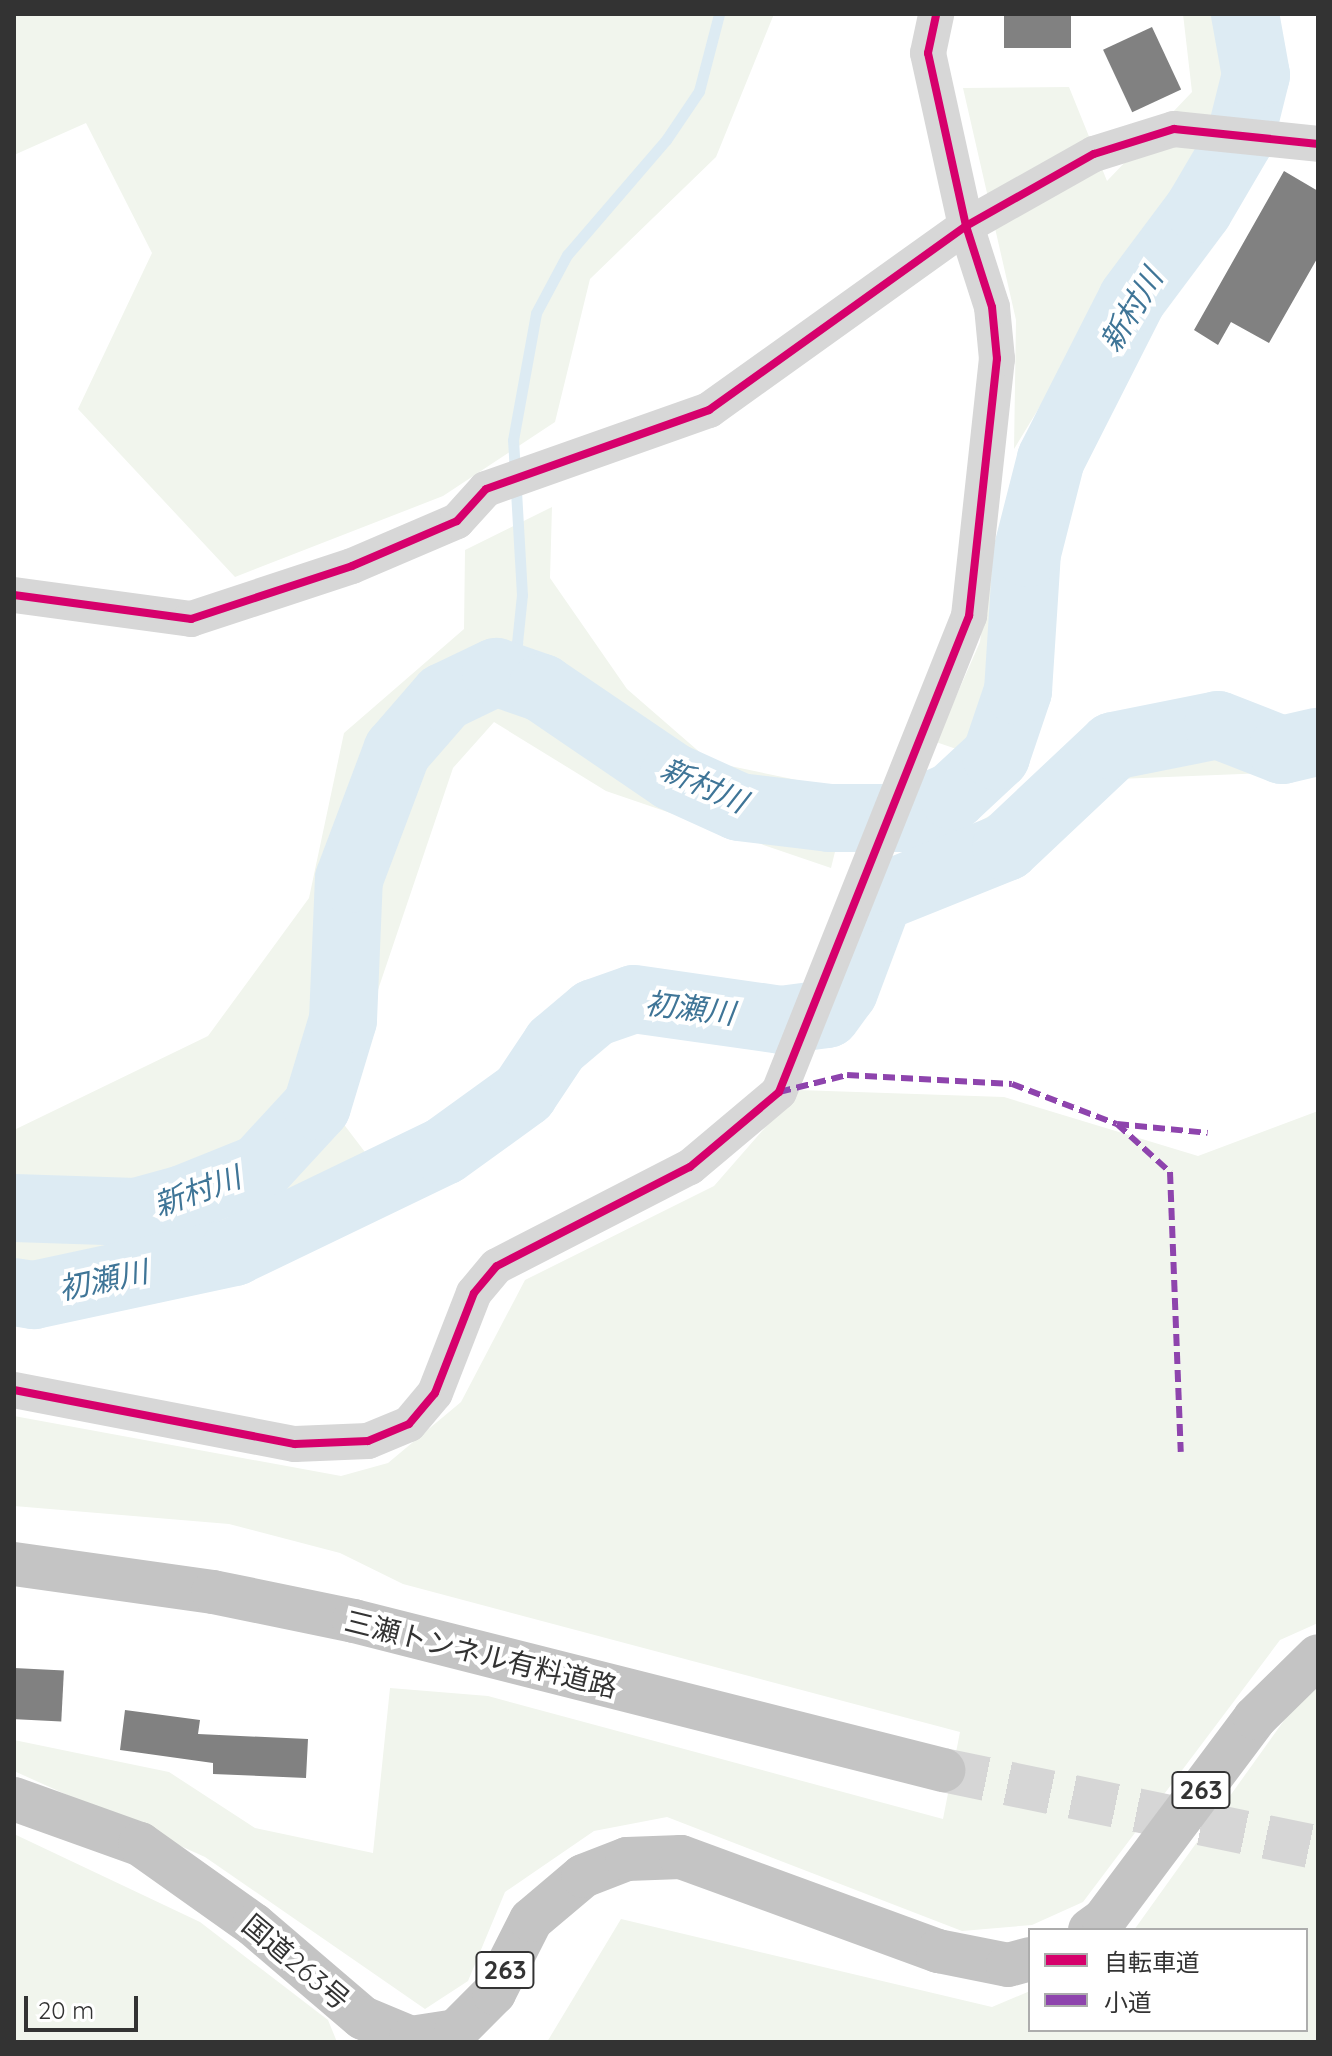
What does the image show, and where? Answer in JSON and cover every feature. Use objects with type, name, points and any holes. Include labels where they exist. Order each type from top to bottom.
[{"type":"highway","name":"三瀬トンネル有料道路","points":[[14,1564],[213,1592],[354,1621],[943,1770]]},
{"type":"highway","name":"263","points":[[1093,1928],[1104,1920],[1255,1718],[1318,1656]]},
{"type":"highway","name":"国道263号","points":[[14,1799],[140,1844],[254,1925],[363,2018],[411,2038],[456,2031],[494,1993],[531,1920],[583,1876],[627,1859],[681,1857],[938,1951],[1008,1965],[1028,1960]]},
{"type":"street","points":[[14,1390],[295,1444],[368,1441],[409,1424],[435,1393],[474,1293],[497,1266],[690,1167],[779,1092],[813,995],[969,616],[997,359],[992,307],[966,226],[928,53],[936,14]]},
{"type":"street","points":[[14,595],[191,619],[352,566],[457,521],[486,489],[552,462],[709,410],[966,226],[1094,154],[1174,129],[1301,143]]},
{"type":"shaded area","points":[[14,14],[774,14],[716,157],[590,279],[555,422],[443,496],[235,577],[78,409],[152,253],[86,123],[14,155]]},
{"type":"shaded area","points":[[1183,14],[1232,14],[1238,78],[1228,124],[1135,250],[1014,449],[1016,320],[963,88],[1069,87],[1107,181],[1192,92]]},
{"type":"shaded area","points":[[552,507],[550,578],[627,689],[711,762],[850,791],[831,868],[606,791],[494,722],[453,768],[336,1114],[371,1160],[235,1236],[14,1270],[14,1130],[208,1036],[309,898],[344,733],[464,629],[465,550]]},
{"type":"shaded area","points":[[991,544],[1007,544],[997,675],[968,753],[936,742],[980,642]]},
{"type":"shaded area","points":[[1220,693],[1291,729],[1318,720],[1318,771],[1118,779],[1013,865],[906,913],[870,884],[1003,808],[1093,732]]},
{"type":"shaded area","points":[[798,1090],[1004,1097],[1198,1156],[1318,1111],[1318,1623],[1280,1640],[1083,1902],[1032,1925],[962,1931],[667,1817],[594,1831],[505,1892],[468,1981],[425,2009],[205,1857],[14,1771],[14,1740],[169,1772],[255,1828],[373,1853],[390,1688],[488,1696],[943,1819],[960,1732],[403,1584],[340,1553],[229,1524],[14,1506],[14,1416],[341,1476],[388,1463],[461,1402],[525,1280],[714,1186]]},
{"type":"shaded area","points":[[1318,1673],[1318,2042],[547,2042],[621,1919],[992,2007],[1028,1992],[1028,2032],[1308,2032],[1308,1928],[1135,1928]]},
{"type":"shaded area","points":[[14,1834],[200,1922],[328,2020],[337,2042],[14,2042]]},
{"type":"building","points":[[1004,14],[1071,14],[1071,48],[1004,48]]},
{"type":"building","points":[[1152,27],[1181,90],[1132,112],[1103,50]]},
{"type":"building","points":[[1284,171],[1318,191],[1318,257],[1269,343],[1231,322],[1218,345],[1194,330]]},
{"type":"building","points":[[14,1668],[64,1671],[61,1722],[14,1719]]},
{"type":"building","points":[[125,1710],[200,1720],[198,1734],[308,1739],[306,1778],[213,1774],[213,1763],[120,1750]]},
{"type":"waterway","points":[[496,672],[517,643],[522,595],[513,440],[536,313],[567,255],[666,140],[699,91],[719,14]]},
{"type":"waterway","name":"新村川","points":[[14,1208],[136,1212],[183,1199],[260,1168],[317,1106],[343,1020],[349,879],[397,751],[444,697],[496,672],[542,688],[673,777],[739,807],[830,818],[902,818],[953,796],[996,756],[1018,691],[1027,553],[1051,459],[1132,299],[1199,209],[1240,139],[1256,75],[1245,14]]},
{"type":"waterway","name":"初瀬川","points":[[14,1292],[34,1295],[234,1252],[444,1151],[524,1093],[556,1045],[594,1013],[634,999],[781,1020],[827,1014],[844,991],[879,898],[1006,847],[1113,746],[1218,725],[1282,750],[1318,742]]},
{"type":"tunnel","points":[[943,1770],[1318,1848]]},
{"type":"marked path","points":[[779,1092],[847,1075],[1012,1084],[1117,1124],[1208,1133]]},
{"type":"marked path","points":[[1117,1124],[1170,1172],[1181,1452]]},
{"type":"cycle path","points":[[14,1390],[295,1444],[368,1441],[409,1424],[435,1393],[474,1293],[497,1266],[690,1167],[779,1092],[969,616],[997,359],[992,307],[966,226],[928,53],[936,14]]},
{"type":"cycle path","points":[[14,595],[191,619],[352,566],[457,521],[486,489],[709,410],[966,226],[1094,154],[1174,129],[1318,144]]}]
